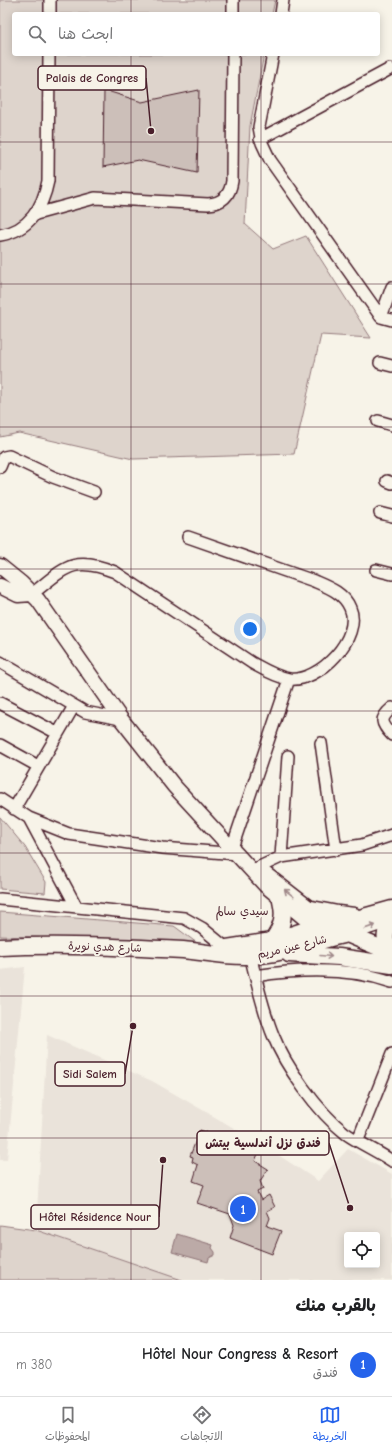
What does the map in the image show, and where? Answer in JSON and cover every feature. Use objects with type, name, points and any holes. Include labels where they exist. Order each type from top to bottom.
[{"type":"main road","points":[[281,901],[284,911],[283,922],[273,947],[392,964]]},
{"type":"main road","points":[[392,919],[387,926],[385,934],[386,942],[392,953]]},
{"type":"main road","points":[[332,931],[392,953]]},
{"type":"main road","points":[[332,931],[392,964]]},
{"type":"main road","name":"شارع عين مريم","points":[[210,952],[230,952],[273,947],[332,931]]},
{"type":"main road","name":"شارع هدي نويرة","points":[[0,947],[92,945],[210,952]]},
{"type":"street","points":[[50,0],[50,12]]},
{"type":"street","points":[[233,0],[233,12]]},
{"type":"street","points":[[281,12],[283,0]]},
{"type":"street","points":[[0,235],[7,234],[23,226],[36,214],[44,198],[48,181],[49,56]]},
{"type":"street","points":[[36,214],[95,198],[214,204],[227,197],[231,189],[232,181],[233,56]]},
{"type":"street","points":[[273,56],[260,120],[260,139],[270,160],[381,317],[392,320]]},
{"type":"street","points":[[260,139],[390,69]]},
{"type":"street","points":[[381,317],[392,287]]},
{"type":"street","points":[[380,363],[392,366]]},
{"type":"street","points":[[378,421],[392,425]]},
{"type":"street","points":[[0,467],[4,457],[9,456],[53,477],[94,492]]},
{"type":"street","points":[[380,513],[392,516]]},
{"type":"street","points":[[0,586],[18,595],[32,594],[66,567],[86,564],[99,566],[115,572],[252,663],[289,679],[311,675],[324,668],[333,659],[342,647],[352,626],[353,616],[350,606],[342,596],[331,588],[314,581],[188,537]]},
{"type":"street","points":[[0,566],[32,594],[46,610],[121,719],[174,786],[254,869],[281,901],[332,931]]},
{"type":"street","points":[[376,570],[392,574]]},
{"type":"street","points":[[0,662],[85,712],[121,719]]},
{"type":"street","points":[[237,853],[289,679]]},
{"type":"street","points":[[0,703],[57,733]]},
{"type":"street","points":[[14,809],[74,706]]},
{"type":"street","points":[[392,708],[384,715],[382,720],[392,735]]},
{"type":"street","points":[[321,743],[336,850]]},
{"type":"street","points":[[0,745],[38,766]]},
{"type":"street","points":[[281,857],[288,756]]},
{"type":"street","points":[[0,799],[29,818],[60,832],[83,837],[162,848],[237,853]]},
{"type":"street","points":[[29,818],[76,906]]},
{"type":"street","points":[[254,869],[281,857],[362,845],[392,835]]},
{"type":"street","points":[[254,869],[306,906],[332,931]]},
{"type":"street","points":[[0,899],[184,918],[202,928],[230,952]]},
{"type":"street","points":[[306,906],[338,914],[371,914]]},
{"type":"street","name":"شارع عين مريم","points":[[332,931],[371,914],[392,908]]},
{"type":"street","name":"شارع عين مريم","points":[[332,931],[392,919]]},
{"type":"street","points":[[249,950],[255,976],[273,1036],[313,1100],[345,1133],[392,1161]]},
{"type":"street","points":[[255,976],[285,972],[330,971],[369,975],[392,982]]},
{"type":"street","points":[[358,1140],[389,1069],[392,1054]]},
{"type":"shaded area","points":[[0,0],[275,0],[272,12],[12,12],[12,56],[264,56],[250,126],[245,224],[273,249],[306,236],[371,338],[321,335],[294,454],[133,459],[19,433],[0,437]]},
{"type":"shaded area","points":[[0,817],[25,847],[46,882],[45,893],[0,889]]},
{"type":"shaded area","points":[[0,912],[174,926],[197,943],[0,936]]},
{"type":"shaded area","points":[[25,967],[7,1160],[0,1160],[0,970]]},
{"type":"shaded area","points":[[47,1035],[152,1081],[260,1143],[318,1181],[348,1149],[392,1174],[392,1280],[182,1280],[36,1230]]},
{"type":"shaded area","points":[[0,1225],[36,1230],[182,1280],[0,1280]]},
{"type":"shaded area","points":[[177,1234],[213,1245],[212,1248],[215,1255],[209,1258],[208,1262],[172,1252]]},
{"type":"building","points":[[104,90],[142,102],[199,90],[197,173],[138,160],[103,167]]},
{"type":"building","points":[[200,1130],[243,1144],[258,1154],[255,1161],[268,1169],[260,1181],[263,1189],[257,1192],[261,1200],[269,1195],[275,1207],[267,1211],[270,1218],[267,1226],[281,1231],[272,1254],[230,1238],[234,1225],[230,1214],[197,1203],[204,1185],[193,1181],[198,1165],[192,1162],[193,1157],[190,1156]]},
{"type":"place","name":"Palais de Congres","points":[[151,131]]},
{"type":"place","name":"Sidi Salem","points":[[133,1026]]},
{"type":"place","name":"Hôtel Résidence Nour","points":[[163,1160]]},
{"type":"place","name":"فندق نزل أندلسية بيتش","points":[[350,1208]]},
{"type":"place","name":"Hôtel Nour Congress & Resort","points":[[243,1209]]},
{"type":"district","name":"سيدي سالم","points":[[242,911]]}]
